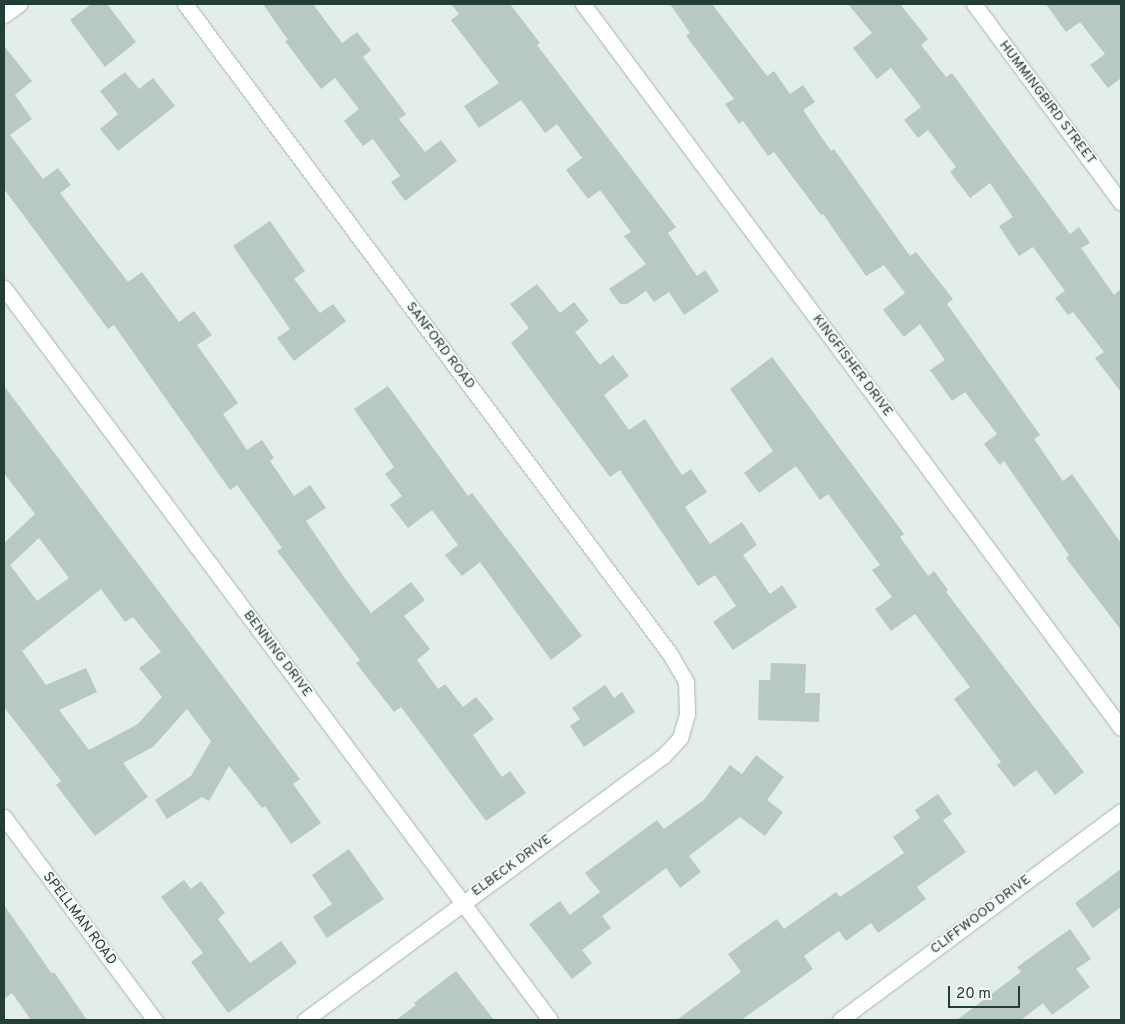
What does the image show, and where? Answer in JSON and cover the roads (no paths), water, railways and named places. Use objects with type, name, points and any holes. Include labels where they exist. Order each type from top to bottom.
[{"type":"street","points":[[4,16],[19,4]]},
{"type":"street","name":"SANFORD ROAD","points":[[185,4],[670,654],[686,682],[686,693]]},
{"type":"street","name":"KINGFISHER DRIVE","points":[[583,4],[1121,728]]},
{"type":"street","name":"HUMMINGBIRD STREET","points":[[974,4],[1121,203]]},
{"type":"street","name":"BENNING DRIVE","points":[[4,288],[550,1020]]},
{"type":"street","name":"ELBECK DRIVE","points":[[305,1020],[462,902],[662,756],[680,738],[687,714],[686,693]]},
{"type":"street","name":"CLIFFWOOD DRIVE","points":[[840,1020],[1121,810]]},
{"type":"street","name":"SPELLMAN ROAD","points":[[4,817],[155,1020]]}]
